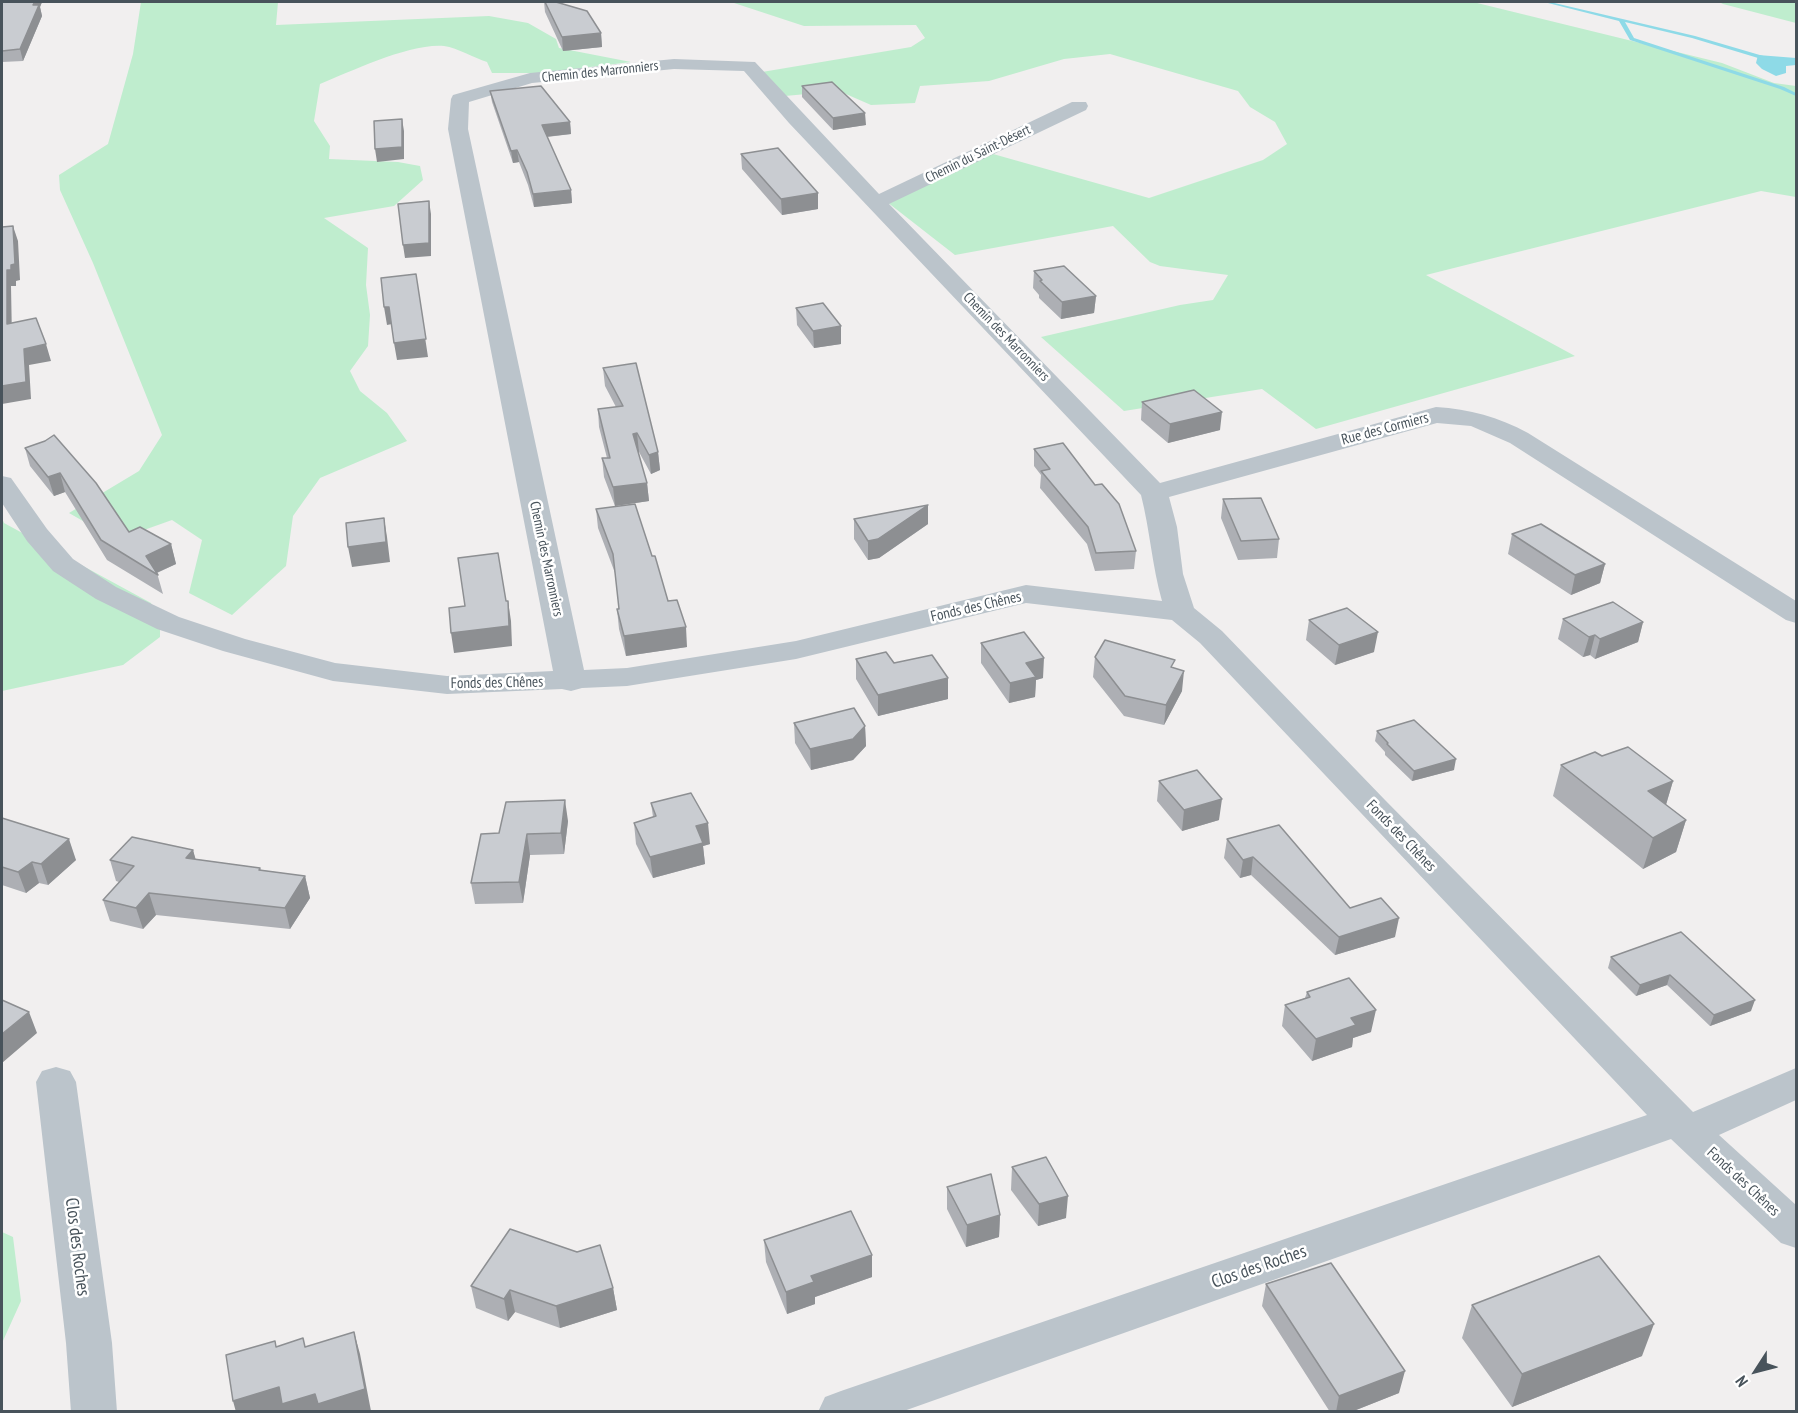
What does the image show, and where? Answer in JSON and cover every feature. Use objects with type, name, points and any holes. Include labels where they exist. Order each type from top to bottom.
[{"type":"street","name":"Chemin des Marronniers","points":[[571,682],[458,129],[460,99],[530,78],[674,64],[749,66],[1154,493]]},
{"type":"street","name":"Chemin du Saint-Désert","points":[[878,202],[1078,106]]},
{"type":"street","name":"Rue des Cormiers","points":[[1154,493],[1436,415],[1488,421],[1519,438],[1797,614]]},
{"type":"street","name":"Fonds des Chênes","points":[[2,484],[37,535],[63,565],[106,593],[168,622],[234,645],[333,672],[447,685],[571,682],[627,677],[796,650],[1026,594],[1180,612],[1211,637],[1373,808],[1683,1126],[1797,1231]]},
{"type":"street","points":[[1154,493],[1163,527],[1169,574],[1180,612]]},
{"type":"street","name":"Clos des Roches","points":[[56,1082],[89,1343],[94,1412]]},
{"type":"street","name":"Clos des Roches","points":[[841,1412],[1683,1126],[1797,1083]]},
{"type":"green space","points":[[141,2],[278,2],[276,25],[489,16],[528,23],[556,39],[559,48],[631,62],[541,73],[492,73],[487,62],[449,47],[430,46],[398,53],[320,84],[314,121],[330,146],[329,159],[398,162],[420,166],[423,180],[394,206],[324,218],[368,248],[366,285],[370,315],[368,346],[350,371],[360,391],[387,413],[407,441],[320,478],[293,516],[286,566],[232,615],[189,593],[202,540],[172,520],[116,540],[69,513],[139,471],[162,435],[93,263],[60,190],[59,175],[108,144],[133,54]]},
{"type":"green space","points":[[731,2],[1473,2],[1722,63],[1774,83],[1796,86],[1796,197],[1761,191],[1426,275],[1575,356],[1316,429],[1262,389],[1124,411],[1041,337],[1180,305],[1213,300],[1228,275],[1160,266],[1150,262],[1113,226],[955,255],[887,202],[986,152],[1149,198],[1263,160],[1287,144],[1275,122],[1250,107],[1238,91],[1110,54],[1064,59],[989,81],[920,86],[915,103],[871,105],[839,91],[785,96],[762,72],[911,47],[925,38],[916,25],[804,26]]},
{"type":"green space","points":[[1719,2],[1796,2],[1796,23],[1723,4]]},
{"type":"green space","points":[[2,518],[4,523],[151,603],[160,626],[160,637],[123,665],[2,691]]},
{"type":"green space","points":[[2,1232],[13,1237],[21,1301],[2,1343]]},
{"type":"water","points":[[1758,55],[1796,58],[1796,65],[1786,66],[1786,73],[1776,76],[1756,63]]},
{"type":"building","points":[[2,2],[35,2],[33,5],[39,5],[20,49],[2,51]]},
{"type":"building","points":[[545,2],[556,2],[587,11],[601,33],[562,37]]},
{"type":"building","points":[[832,82],[865,113],[833,118],[802,86]]},
{"type":"building","points":[[541,86],[570,122],[542,125],[571,190],[533,194],[527,172],[517,150],[511,151],[490,91]]},
{"type":"building","points":[[402,119],[402,147],[375,149],[374,121]]},
{"type":"building","points":[[778,148],[818,193],[781,199],[741,154]]},
{"type":"building","points":[[429,201],[429,243],[403,245],[398,204]]},
{"type":"building","points":[[13,226],[15,264],[11,265],[11,270],[7,270],[7,324],[36,318],[46,344],[24,349],[26,382],[2,386],[2,227]]},
{"type":"building","points":[[1064,266],[1096,296],[1062,302],[1040,281],[1042,280],[1034,271]]},
{"type":"building","points":[[416,274],[426,339],[394,343],[389,307],[384,307],[381,278]]},
{"type":"building","points":[[823,303],[841,326],[813,331],[796,308]]},
{"type":"building","points":[[636,363],[658,452],[649,455],[637,433],[633,434],[647,483],[613,487],[602,458],[610,458],[598,409],[623,406],[603,368]]},
{"type":"building","points":[[1194,390],[1222,412],[1170,424],[1142,402]]},
{"type":"building","points":[[54,435],[96,483],[129,532],[140,527],[171,544],[146,556],[158,575],[101,540],[60,473],[48,477],[25,448]]},
{"type":"building","points":[[1063,443],[1095,485],[1102,484],[1119,504],[1136,551],[1096,553],[1088,527],[1041,471],[1050,469],[1034,449]]},
{"type":"building","points":[[1261,498],[1279,539],[1241,541],[1223,499]]},
{"type":"building","points":[[635,504],[652,556],[655,556],[668,601],[677,600],[686,627],[624,636],[617,609],[619,609],[613,554],[596,509]]},
{"type":"building","points":[[928,505],[878,539],[868,541],[854,519]]},
{"type":"building","points":[[384,518],[386,542],[348,547],[346,523]]},
{"type":"building","points":[[1541,524],[1605,564],[1575,575],[1512,534]]},
{"type":"building","points":[[498,553],[506,601],[508,601],[509,626],[451,633],[449,608],[465,606],[458,558]]},
{"type":"building","points":[[1613,602],[1643,622],[1600,639],[1595,635],[1589,637],[1563,619]]},
{"type":"building","points":[[1347,608],[1378,632],[1339,645],[1309,620]]},
{"type":"building","points":[[1024,632],[1044,658],[1026,663],[1036,677],[1010,683],[981,643]]},
{"type":"building","points":[[1105,640],[1175,660],[1171,667],[1184,671],[1166,705],[1125,696],[1095,657]]},
{"type":"building","points":[[886,652],[894,663],[932,655],[948,678],[878,695],[856,659]]},
{"type":"building","points":[[854,708],[865,726],[853,739],[810,749],[794,723]]},
{"type":"building","points":[[1414,720],[1456,759],[1414,771],[1377,731]]},
{"type":"building","points":[[1628,747],[1673,781],[1648,791],[1686,820],[1653,838],[1561,765],[1595,752],[1602,756]]},
{"type":"building","points":[[1197,770],[1222,799],[1184,810],[1159,781]]},
{"type":"building","points":[[691,793],[708,823],[696,826],[703,843],[650,857],[634,823],[656,816],[651,803]]},
{"type":"building","points":[[565,800],[561,833],[527,834],[519,882],[471,883],[481,834],[499,833],[506,802]]},
{"type":"building","points":[[2,818],[69,839],[41,864],[32,862],[18,872],[2,867]]},
{"type":"building","points":[[1279,825],[1350,908],[1381,898],[1399,918],[1339,937],[1253,857],[1243,860],[1227,839]]},
{"type":"building","points":[[132,837],[193,850],[186,858],[305,876],[285,908],[149,893],[136,908],[103,900],[134,866],[110,860]]},
{"type":"building","points":[[1681,932],[1755,1000],[1714,1015],[1670,975],[1640,985],[1611,957]]},
{"type":"building","points":[[1349,978],[1376,1010],[1351,1018],[1356,1025],[1316,1039],[1285,1005],[1310,997],[1307,992]]},
{"type":"building","points":[[2,1000],[29,1012],[2,1034]]},
{"type":"building","points":[[1046,1157],[1068,1196],[1039,1204],[1012,1167]]},
{"type":"building","points":[[991,1174],[1000,1215],[967,1225],[947,1187]]},
{"type":"building","points":[[851,1211],[872,1255],[811,1276],[814,1282],[786,1292],[764,1240]]},
{"type":"building","points":[[510,1229],[577,1252],[600,1245],[613,1288],[556,1306],[510,1290],[504,1299],[471,1286]]},
{"type":"building","points":[[1599,1256],[1654,1324],[1522,1374],[1472,1305]]},
{"type":"building","points":[[1331,1263],[1405,1371],[1339,1396],[1266,1284]]},
{"type":"building","points":[[354,1332],[365,1389],[318,1404],[315,1394],[282,1404],[279,1387],[233,1401],[226,1355],[275,1341],[276,1347],[303,1338],[305,1347]]},
{"type":"waterway","points":[[1546,2],[1693,37],[1768,59]]},
{"type":"waterway","points":[[1621,20],[1632,39],[1782,88],[1796,95]]}]
